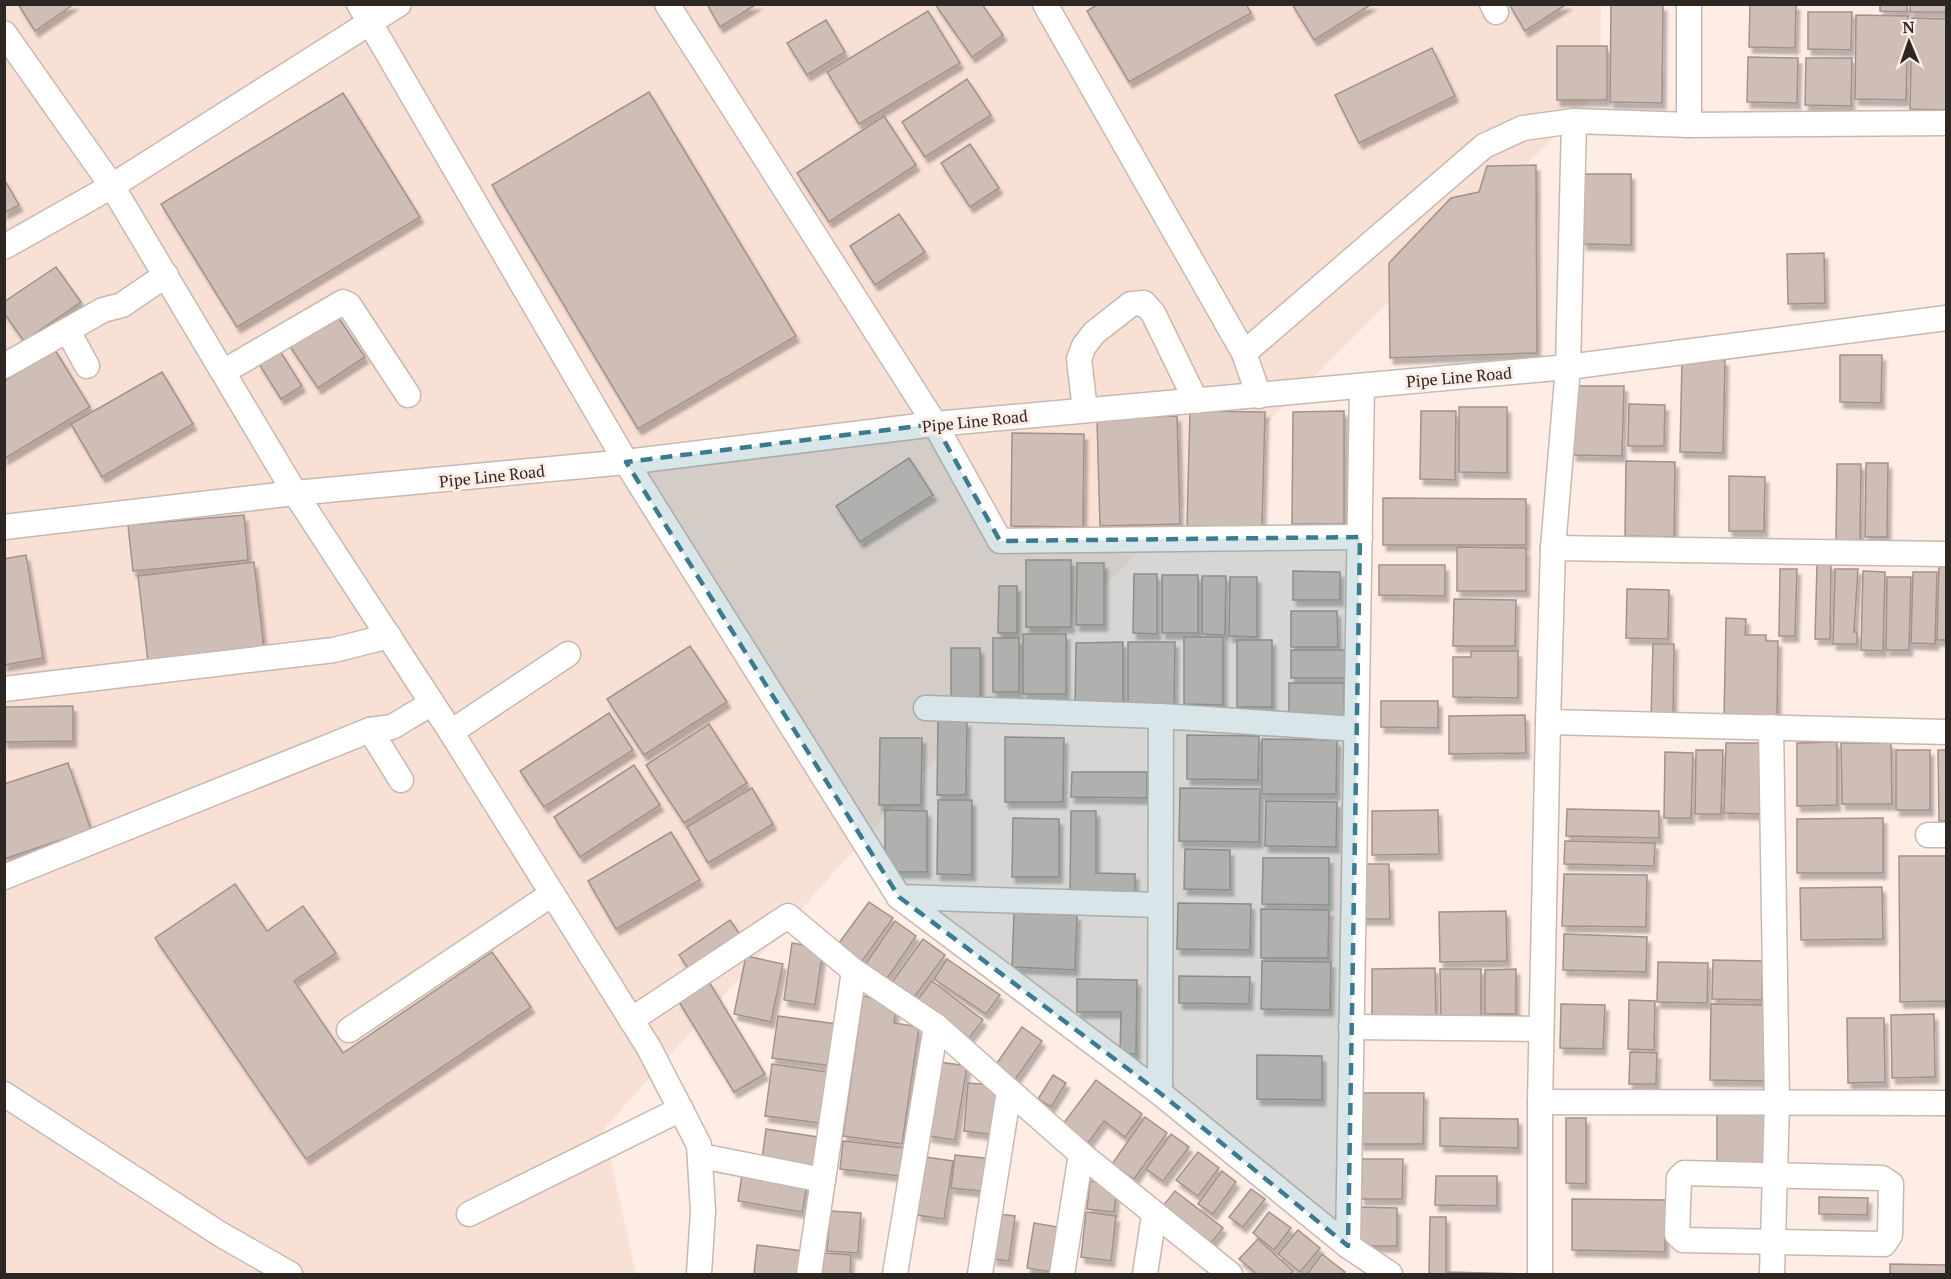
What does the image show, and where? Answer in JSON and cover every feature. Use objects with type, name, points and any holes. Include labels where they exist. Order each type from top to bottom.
[{"type":"street","points":[[4,247],[112,186],[364,13],[399,4]]},
{"type":"street","points":[[667,4],[935,424],[1000,541],[1360,537]]},
{"type":"street","points":[[1045,4],[1244,353],[1259,396]]},
{"type":"street","points":[[1689,4],[1689,124]]},
{"type":"street","points":[[364,13],[626,462],[899,897],[1160,1093],[1376,1271]]},
{"type":"street","points":[[4,33],[112,186],[295,493],[451,732],[631,1020],[681,1109],[699,1145],[701,1156],[703,1211],[699,1275]]},
{"type":"street","points":[[1244,353],[1484,146],[1523,128],[1574,121],[1689,124],[1947,123]]},
{"type":"street","points":[[1540,1275],[1541,1029],[1553,548],[1568,367],[1574,121]]},
{"type":"street","points":[[4,366],[103,310],[122,305],[166,275]]},
{"type":"street","points":[[223,372],[343,302],[349,305],[408,395]]},
{"type":"street","points":[[1085,410],[1079,359],[1084,346],[1094,333],[1131,304],[1144,303],[1153,313],[1196,401]]},
{"type":"street","name":"Pipe Line Road","points":[[4,527],[295,493],[626,462],[935,424],[1568,367],[1947,318]]},
{"type":"street","points":[[68,331],[87,366]]},
{"type":"street","points":[[1348,1246],[1362,386]]},
{"type":"street","points":[[1553,548],[1947,554]]},
{"type":"street","points":[[4,689],[334,651],[388,636]]},
{"type":"street","points":[[451,732],[568,654]]},
{"type":"street","points":[[4,877],[370,730],[392,728],[432,703]]},
{"type":"street","points":[[926,708],[1161,716],[1356,729]]},
{"type":"street","points":[[1160,1093],[1161,716]]},
{"type":"street","points":[[1548,722],[1947,732]]},
{"type":"street","points":[[1771,727],[1777,1103],[1772,1275]]},
{"type":"street","points":[[370,730],[400,780]]},
{"type":"street","points":[[349,1030],[552,894]]},
{"type":"street","points":[[899,897],[1159,904]]},
{"type":"street","points":[[631,1020],[788,916],[854,971],[936,1026],[1081,1154],[1230,1275]]},
{"type":"street","points":[[808,1275],[854,971]]},
{"type":"street","points":[[895,1275],[936,1026]]},
{"type":"street","points":[[1351,1027],[1541,1029]]},
{"type":"street","points":[[980,1275],[1009,1091]]},
{"type":"street","points":[[4,1094],[220,1234],[290,1275]]},
{"type":"street","points":[[1540,1102],[1947,1103]]},
{"type":"street","points":[[469,1214],[681,1109]]},
{"type":"street","points":[[1062,1275],[1081,1154]]},
{"type":"street","points":[[701,1156],[823,1180]]},
{"type":"street","points":[[1684,1173],[1775,1177],[1882,1178],[1891,1184],[1890,1235],[1884,1244],[1683,1240],[1677,1234],[1679,1178],[1684,1173]]},
{"type":"street","points":[[1145,1275],[1154,1215]]},
{"type":"highlighted area","points":[[935,424],[1000,541],[1360,537],[1348,1246],[1160,1093],[899,897],[626,462]]},
{"type":"shaded area","points":[[5,5],[1601,5],[1600,91],[977,713],[604,1129],[636,1274],[5,1274]]},
{"type":"building","points":[[18,4],[74,4],[35,31]]},
{"type":"building","points":[[707,4],[757,4],[720,27]]},
{"type":"building","points":[[935,4],[982,4],[1003,35],[972,57]]},
{"type":"building","points":[[1098,4],[1246,4],[1251,13],[1129,82],[1087,11]]},
{"type":"building","points":[[1292,4],[1372,4],[1314,40]]},
{"type":"building","points":[[1509,4],[1567,4],[1525,31]]},
{"type":"building","points":[[1611,4],[1663,5],[1662,103],[1610,102]]},
{"type":"building","points":[[1750,4],[1796,4],[1795,48],[1749,47]]},
{"type":"building","points":[[1880,4],[1907,4],[1907,12],[1880,11]]},
{"type":"building","points":[[1910,4],[1946,4],[1946,12],[1910,12]]},
{"type":"building","points":[[928,11],[960,63],[859,124],[827,72]]},
{"type":"building","points":[[1808,12],[1852,12],[1851,50],[1808,49]]},
{"type":"building","points":[[1856,15],[1908,16],[1906,100],[1855,99]]},
{"type":"building","points":[[1912,18],[1946,19],[1946,110],[1910,109]]},
{"type":"building","points":[[826,20],[845,52],[807,75],[787,43]]},
{"type":"building","points":[[1557,46],[1607,46],[1607,100],[1557,100]]},
{"type":"building","points":[[1432,48],[1455,96],[1359,143],[1335,95]]},
{"type":"building","points":[[1748,57],[1798,58],[1797,103],[1747,102]]},
{"type":"building","points":[[1806,58],[1852,58],[1851,106],[1805,105]]},
{"type":"building","points":[[967,79],[991,115],[925,157],[902,122]]},
{"type":"building","points":[[649,92],[796,336],[638,429],[492,185]]},
{"type":"building","points":[[343,93],[420,217],[237,327],[161,204]]},
{"type":"building","points":[[884,116],[916,165],[829,222],[797,173]]},
{"type":"building","points":[[970,144],[999,188],[970,207],[941,163]]},
{"type":"building","points":[[1536,165],[1537,353],[1390,358],[1389,263],[1451,198],[1479,192],[1487,166]]},
{"type":"building","points":[[1584,174],[1631,174],[1631,245],[1583,244]]},
{"type":"building","points":[[4,179],[19,205],[4,213]]},
{"type":"building","points":[[899,214],[925,252],[875,285],[850,246]]},
{"type":"building","points":[[1824,253],[1825,303],[1788,304],[1787,254]]},
{"type":"building","points":[[56,267],[81,302],[24,341],[4,313],[4,302]]},
{"type":"building","points":[[336,314],[365,357],[318,388],[289,345]]},
{"type":"building","points":[[55,350],[90,407],[4,459],[4,381]]},
{"type":"building","points":[[280,351],[302,386],[281,399],[259,364]]},
{"type":"building","points":[[1840,355],[1882,355],[1881,403],[1840,402]]},
{"type":"building","points":[[1682,359],[1725,360],[1723,453],[1680,452]]},
{"type":"building","points":[[162,372],[193,424],[102,477],[71,424]]},
{"type":"building","points":[[1574,386],[1624,386],[1622,456],[1573,455]]},
{"type":"building","points":[[1629,404],[1665,405],[1664,446],[1628,446]]},
{"type":"building","points":[[1459,407],[1507,407],[1507,473],[1459,472]]},
{"type":"building","points":[[1190,411],[1265,412],[1262,528],[1187,526]]},
{"type":"building","points":[[1344,411],[1344,524],[1292,524],[1293,412]]},
{"type":"building","points":[[1421,411],[1456,411],[1455,480],[1420,479]]},
{"type":"building","points":[[1177,416],[1180,524],[1100,526],[1097,419]]},
{"type":"building","points":[[1012,433],[1084,434],[1083,527],[1011,526]]},
{"type":"building","points":[[909,458],[933,495],[860,542],[836,506]]},
{"type":"building","points":[[1626,461],[1675,462],[1674,537],[1625,536]]},
{"type":"building","points":[[1866,463],[1888,463],[1887,537],[1865,537]]},
{"type":"building","points":[[1837,464],[1861,464],[1860,542],[1836,542]]},
{"type":"building","points":[[1729,476],[1765,477],[1764,531],[1729,531]]},
{"type":"building","points":[[1383,498],[1526,499],[1526,545],[1383,545]]},
{"type":"building","points":[[244,515],[248,560],[133,571],[128,525]]},
{"type":"building","points":[[1457,547],[1526,548],[1526,591],[1457,591]]},
{"type":"building","points":[[26,555],[43,658],[4,665],[4,559]]},
{"type":"building","points":[[1026,560],[1071,560],[1071,627],[1026,627]]},
{"type":"building","points":[[254,562],[264,649],[148,662],[138,576]]},
{"type":"building","points":[[1077,563],[1104,563],[1104,625],[1076,625]]},
{"type":"building","points":[[1939,563],[1946,563],[1946,640],[1937,640]]},
{"type":"building","points":[[1817,564],[1831,564],[1830,639],[1815,639]]},
{"type":"building","points":[[1379,565],[1445,565],[1445,596],[1379,595]]},
{"type":"building","points":[[1780,569],[1797,569],[1795,636],[1779,636]]},
{"type":"building","points":[[1835,569],[1858,569],[1854,632],[1857,632],[1857,644],[1833,644]]},
{"type":"building","points":[[1293,571],[1340,572],[1340,600],[1293,600]]},
{"type":"building","points":[[1863,571],[1885,572],[1883,651],[1861,650]]},
{"type":"building","points":[[1913,572],[1937,572],[1935,644],[1911,643]]},
{"type":"building","points":[[1134,574],[1157,574],[1157,634],[1133,633]]},
{"type":"building","points":[[1162,575],[1198,575],[1198,633],[1162,633]]},
{"type":"building","points":[[1202,576],[1226,576],[1225,635],[1202,634]]},
{"type":"building","points":[[1230,577],[1257,577],[1257,637],[1229,636]]},
{"type":"building","points":[[1887,577],[1911,577],[1909,650],[1886,650]]},
{"type":"building","points":[[999,586],[1017,586],[1017,633],[998,633]]},
{"type":"building","points":[[1627,589],[1669,590],[1668,639],[1626,638]]},
{"type":"building","points":[[1454,599],[1516,600],[1515,646],[1453,646]]},
{"type":"building","points":[[1291,611],[1337,611],[1338,647],[1291,647]]},
{"type":"building","points":[[1726,618],[1746,619],[1745,635],[1766,635],[1766,641],[1778,641],[1777,719],[1724,718]]},
{"type":"building","points":[[1023,634],[1066,634],[1066,694],[1023,694]]},
{"type":"building","points":[[1184,637],[1223,637],[1223,705],[1184,704]]},
{"type":"building","points":[[993,638],[1019,638],[1019,692],[993,692]]},
{"type":"building","points":[[1237,640],[1272,640],[1272,707],[1237,707]]},
{"type":"building","points":[[1123,642],[1123,708],[1075,709],[1076,643]]},
{"type":"building","points":[[1128,642],[1175,642],[1174,711],[1128,711]]},
{"type":"building","points":[[1653,644],[1674,644],[1673,719],[1651,719]]},
{"type":"building","points":[[690,646],[727,702],[644,755],[607,699]]},
{"type":"building","points":[[951,648],[980,648],[980,697],[951,697]]},
{"type":"building","points":[[1291,650],[1345,650],[1345,678],[1291,678]]},
{"type":"building","points":[[1471,651],[1518,651],[1518,698],[1453,697],[1453,657],[1471,657]]},
{"type":"building","points":[[1289,683],[1344,683],[1344,722],[1289,722]]},
{"type":"building","points":[[1381,701],[1438,701],[1438,728],[1381,727]]},
{"type":"building","points":[[73,706],[73,741],[4,742],[4,707]]},
{"type":"building","points":[[609,713],[633,750],[544,807],[520,771]]},
{"type":"building","points":[[1525,715],[1526,753],[1449,754],[1449,716]]},
{"type":"building","points":[[938,721],[967,721],[966,795],[937,795]]},
{"type":"building","points":[[709,724],[747,783],[684,823],[646,765]]},
{"type":"building","points":[[1187,735],[1259,736],[1258,780],[1187,779]]},
{"type":"building","points":[[1005,737],[1064,738],[1063,802],[1005,802]]},
{"type":"building","points":[[880,738],[922,738],[921,805],[879,805]]},
{"type":"building","points":[[1262,739],[1337,740],[1336,794],[1262,794]]},
{"type":"building","points":[[1837,742],[1837,805],[1797,806],[1797,743]]},
{"type":"building","points":[[1726,743],[1763,743],[1762,814],[1724,813]]},
{"type":"building","points":[[1841,743],[1891,743],[1892,804],[1842,804]]},
{"type":"building","points":[[1696,750],[1723,750],[1721,814],[1695,814]]},
{"type":"building","points":[[1896,750],[1930,750],[1930,810],[1896,810]]},
{"type":"building","points":[[1938,750],[1946,750],[1946,821],[1939,821]]},
{"type":"building","points":[[1665,752],[1693,753],[1691,818],[1664,818]]},
{"type":"building","points":[[68,763],[91,830],[4,859],[4,784]]},
{"type":"building","points":[[634,765],[660,805],[580,857],[554,817]]},
{"type":"building","points":[[1072,772],[1147,772],[1147,798],[1071,797]]},
{"type":"building","points":[[752,788],[773,824],[708,863],[687,827]]},
{"type":"building","points":[[1180,788],[1260,789],[1259,842],[1179,841]]},
{"type":"building","points":[[938,800],[972,800],[972,875],[937,874]]},
{"type":"building","points":[[1266,801],[1337,802],[1336,847],[1265,846]]},
{"type":"building","points":[[1567,809],[1659,811],[1659,838],[1566,836]]},
{"type":"building","points":[[885,810],[927,811],[927,872],[885,872]]},
{"type":"building","points":[[1438,810],[1439,854],[1372,855],[1372,811]]},
{"type":"building","points":[[1071,811],[1096,811],[1096,873],[1135,874],[1135,895],[1070,894]]},
{"type":"building","points":[[1013,818],[1059,819],[1059,877],[1012,877]]},
{"type":"building","points":[[1883,818],[1883,873],[1797,873],[1797,819]]},
{"type":"building","points":[[671,832],[700,880],[616,929],[588,881]]},
{"type":"building","points":[[1565,841],[1655,843],[1654,866],[1564,864]]},
{"type":"building","points":[[1185,849],[1230,850],[1230,890],[1184,889]]},
{"type":"building","points":[[1899,856],[1946,856],[1946,1001],[1900,1002]]},
{"type":"building","points":[[1263,858],[1329,858],[1329,905],[1262,904]]},
{"type":"building","points":[[1360,864],[1389,864],[1390,919],[1361,919]]},
{"type":"building","points":[[1564,874],[1647,875],[1646,927],[1562,926]]},
{"type":"building","points":[[235,884],[267,931],[303,906],[336,953],[294,981],[343,1053],[492,952],[531,1007],[306,1159],[155,938]]},
{"type":"building","points":[[1882,887],[1883,939],[1801,940],[1800,888]]},
{"type":"building","points":[[869,902],[893,918],[860,964],[836,947]]},
{"type":"building","points":[[1178,903],[1251,904],[1250,950],[1177,949]]},
{"type":"building","points":[[1261,909],[1329,910],[1328,958],[1261,958]]},
{"type":"building","points":[[1506,911],[1507,961],[1440,962],[1439,912]]},
{"type":"building","points":[[1014,913],[1077,915],[1075,970],[1012,967]]},
{"type":"building","points":[[730,920],[743,939],[692,974],[679,955]]},
{"type":"building","points":[[895,921],[916,936],[886,980],[865,965]]},
{"type":"building","points":[[1564,934],[1647,937],[1646,972],[1563,970]]},
{"type":"building","points":[[923,939],[945,955],[912,1000],[890,985]]},
{"type":"building","points":[[792,943],[823,948],[815,1005],[784,1000]]},
{"type":"building","points":[[746,956],[783,964],[771,1022],[734,1014]]},
{"type":"building","points":[[947,959],[1000,995],[986,1014],[934,979]]},
{"type":"building","points":[[1713,960],[1763,961],[1762,1000],[1712,999]]},
{"type":"building","points":[[1262,961],[1331,962],[1330,1010],[1261,1009]]},
{"type":"building","points":[[1658,962],[1708,963],[1707,1003],[1657,1002]]},
{"type":"building","points":[[1435,968],[1436,1015],[1372,1016],[1372,969]]},
{"type":"building","points":[[1440,969],[1481,969],[1481,1017],[1441,1017]]},
{"type":"building","points":[[1516,969],[1516,1014],[1485,1014],[1485,970]]},
{"type":"building","points":[[1179,976],[1250,977],[1249,1004],[1179,1003]]},
{"type":"building","points":[[1077,979],[1137,980],[1136,1054],[1120,1054],[1121,1012],[1077,1012]]},
{"type":"building","points":[[932,981],[983,1020],[966,1042],[915,1003]]},
{"type":"building","points":[[709,982],[765,1074],[734,1092],[678,1000]]},
{"type":"building","points":[[863,996],[897,1001],[894,1023],[919,1027],[902,1144],[843,1136]]},
{"type":"building","points":[[1629,1000],[1655,1001],[1654,1050],[1628,1049]]},
{"type":"building","points":[[1561,1004],[1605,1005],[1603,1049],[1560,1048]]},
{"type":"building","points":[[1711,1004],[1766,1005],[1764,1081],[1710,1080]]},
{"type":"building","points":[[1934,1014],[1935,1077],[1892,1078],[1891,1015]]},
{"type":"building","points":[[778,1016],[837,1024],[832,1066],[772,1058]]},
{"type":"building","points":[[1847,1018],[1884,1018],[1885,1082],[1848,1083]]},
{"type":"building","points":[[1022,1027],[1042,1041],[1010,1087],[990,1073]]},
{"type":"building","points":[[1630,1052],[1657,1053],[1656,1084],[1629,1084]]},
{"type":"building","points":[[1257,1055],[1322,1056],[1322,1100],[1257,1099]]},
{"type":"building","points":[[939,1062],[967,1066],[955,1140],[928,1136]]},
{"type":"building","points":[[772,1064],[827,1072],[820,1123],[765,1116]]},
{"type":"building","points":[[1053,1075],[1066,1083],[1051,1107],[1038,1099]]},
{"type":"building","points":[[1096,1080],[1142,1114],[1125,1137],[1104,1121],[1088,1143],[1063,1124]]},
{"type":"building","points":[[968,1083],[1002,1086],[997,1135],[964,1131]]},
{"type":"building","points":[[1360,1093],[1424,1093],[1423,1144],[1360,1144]]},
{"type":"building","points":[[1717,1107],[1767,1108],[1766,1167],[1717,1166]]},
{"type":"building","points":[[1145,1117],[1167,1133],[1134,1179],[1112,1164]]},
{"type":"building","points":[[1440,1118],[1518,1119],[1518,1148],[1440,1146]]},
{"type":"building","points":[[1566,1118],[1586,1118],[1586,1184],[1566,1183]]},
{"type":"building","points":[[766,1129],[824,1138],[818,1176],[761,1167]]},
{"type":"building","points":[[1171,1134],[1189,1147],[1163,1181],[1146,1169]]},
{"type":"building","points":[[843,1141],[904,1148],[900,1176],[840,1169]]},
{"type":"building","points":[[1198,1152],[1219,1168],[1198,1196],[1176,1180]]},
{"type":"building","points":[[955,1155],[992,1159],[989,1192],[951,1188]]},
{"type":"building","points":[[925,1157],[953,1161],[944,1219],[917,1215]]},
{"type":"building","points":[[1362,1159],[1403,1159],[1402,1199],[1361,1199]]},
{"type":"building","points":[[1222,1171],[1236,1182],[1213,1214],[1198,1204]]},
{"type":"building","points":[[742,1175],[807,1187],[802,1212],[738,1201]]},
{"type":"building","points":[[1436,1176],[1497,1176],[1497,1206],[1435,1205]]},
{"type":"building","points":[[1090,1181],[1117,1185],[1114,1212],[1087,1209]]},
{"type":"building","points":[[1251,1189],[1265,1199],[1243,1227],[1229,1217]]},
{"type":"building","points":[[1175,1191],[1223,1228],[1211,1243],[1163,1206]]},
{"type":"building","points":[[1819,1197],[1868,1198],[1867,1215],[1819,1214]]},
{"type":"building","points":[[1572,1199],[1666,1200],[1665,1252],[1572,1250]]},
{"type":"building","points":[[1359,1207],[1397,1208],[1397,1246],[1359,1246]]},
{"type":"building","points":[[830,1211],[861,1213],[858,1253],[827,1251]]},
{"type":"building","points":[[1086,1212],[1116,1216],[1111,1261],[1081,1257]]},
{"type":"building","points":[[1269,1212],[1291,1228],[1274,1250],[1253,1233]]},
{"type":"building","points":[[999,1214],[1015,1216],[1009,1261],[993,1259]]},
{"type":"building","points":[[1430,1217],[1446,1217],[1446,1272],[1527,1274],[1429,1274]]},
{"type":"building","points":[[1034,1223],[1064,1228],[1057,1273],[1027,1268]]},
{"type":"building","points":[[1298,1230],[1320,1248],[1300,1272],[1278,1254]]},
{"type":"building","points":[[1258,1239],[1293,1271],[1290,1274],[1257,1274],[1239,1259]]},
{"type":"building","points":[[757,1245],[803,1251],[800,1274],[754,1274]]},
{"type":"building","points":[[824,1253],[851,1255],[850,1274],[822,1274]]},
{"type":"building","points":[[1322,1254],[1345,1272],[1343,1274],[1307,1274]]},
{"type":"building","points":[[1890,1264],[1946,1265],[1946,1274],[1890,1274]]}]
